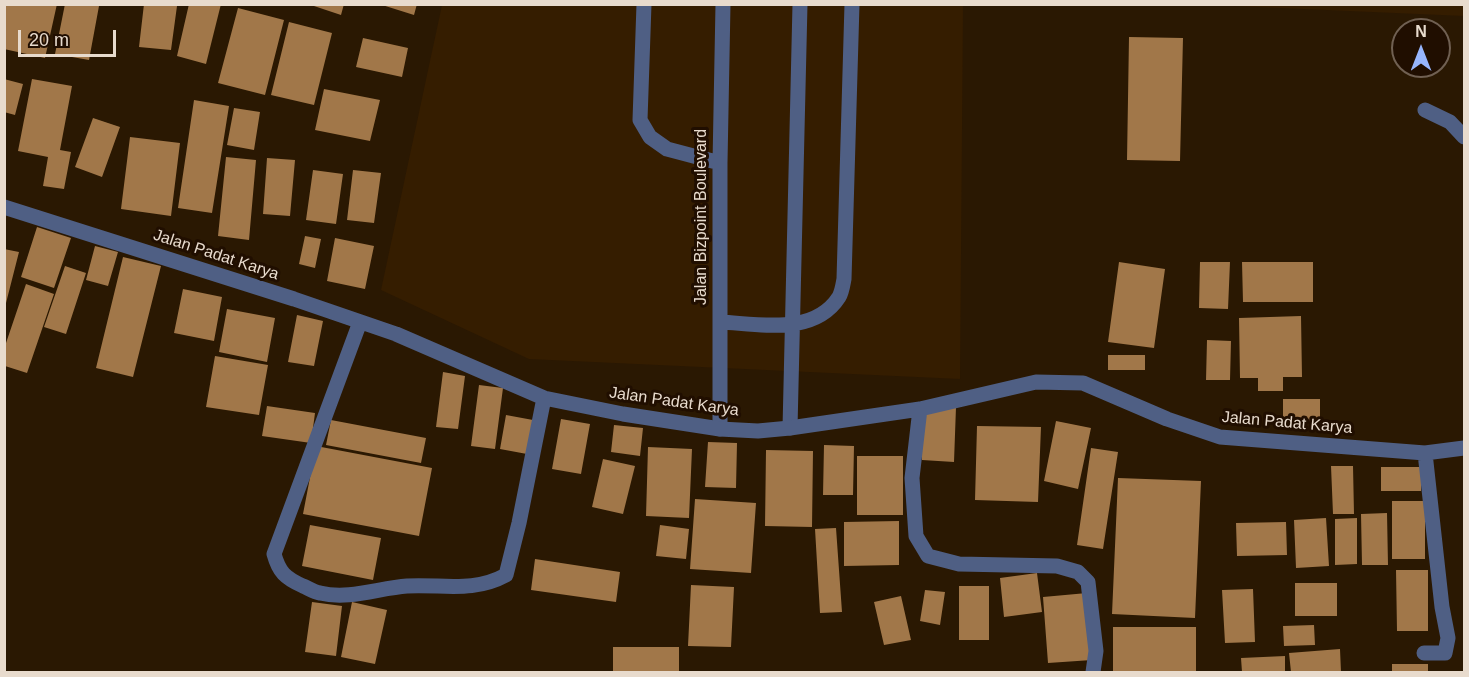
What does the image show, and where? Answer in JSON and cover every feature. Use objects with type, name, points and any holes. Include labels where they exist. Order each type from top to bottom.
[{"type":"street","points":[[644,4],[640,120],[650,137],[667,149],[720,163]]},
{"type":"street","name":"Jalan Bizpoint Boulevard","points":[[720,429],[720,163],[723,4]]},
{"type":"street","points":[[790,428],[800,4]]},
{"type":"street","points":[[721,322],[792,325],[818,317],[839,297],[844,279],[852,4]]},
{"type":"street","points":[[1425,110],[1450,122],[1464,137]]},
{"type":"street","name":"Jalan Padat Karya","points":[[4,207],[396,334],[544,398],[623,414],[720,429],[790,428],[920,409],[1036,382],[1083,382],[1167,419],[1220,437],[1425,453],[1464,448]]},
{"type":"street","points":[[360,322],[274,554],[279,570],[295,582],[320,593],[348,594],[407,586],[456,588],[491,583],[506,575],[544,398]]},
{"type":"street","points":[[920,409],[912,478],[916,536],[928,556],[959,564],[1057,566],[1078,572],[1088,582],[1096,651],[1093,672]]},
{"type":"street","points":[[1424,653],[1445,653],[1448,638],[1442,607],[1425,453]]},
{"type":"shaded area","points":[[1211,4],[1464,4],[1464,16],[1211,5]]},
{"type":"shaded area","points":[[442,5],[963,5],[960,379],[529,359],[381,290]]},
{"type":"building","points":[[4,4],[57,4],[45,58],[4,49]]},
{"type":"building","points":[[65,4],[99,6],[89,60],[55,54]]},
{"type":"building","points":[[144,4],[177,6],[171,50],[139,47]]},
{"type":"building","points":[[189,4],[221,4],[206,64],[177,56]]},
{"type":"building","points":[[308,4],[344,4],[341,15]]},
{"type":"building","points":[[379,4],[417,4],[414,15]]},
{"type":"building","points":[[238,8],[284,20],[265,95],[218,83]]},
{"type":"building","points":[[289,22],[332,33],[314,105],[271,95]]},
{"type":"building","points":[[1129,37],[1183,38],[1180,161],[1127,160]]},
{"type":"building","points":[[363,38],[408,48],[402,77],[356,67]]},
{"type":"building","points":[[4,79],[23,84],[15,115],[4,112]]},
{"type":"building","points":[[32,79],[72,86],[60,150],[71,152],[64,189],[43,186],[48,157],[18,151]]},
{"type":"building","points":[[324,89],[380,100],[370,141],[315,130]]},
{"type":"building","points":[[194,100],[229,106],[212,213],[178,208]]},
{"type":"building","points":[[234,108],[260,112],[254,150],[227,145]]},
{"type":"building","points":[[93,118],[120,127],[102,177],[75,167]]},
{"type":"building","points":[[130,137],[180,143],[171,216],[121,209]]},
{"type":"building","points":[[226,157],[256,160],[249,240],[218,236]]},
{"type":"building","points":[[267,158],[295,160],[290,216],[263,214]]},
{"type":"building","points":[[313,170],[343,174],[336,224],[306,220]]},
{"type":"building","points":[[353,170],[381,173],[374,223],[347,220]]},
{"type":"building","points":[[37,227],[71,238],[54,288],[21,277]]},
{"type":"building","points":[[305,236],[321,239],[315,268],[299,264]]},
{"type":"building","points":[[335,238],[374,246],[365,289],[327,281]]},
{"type":"building","points":[[95,246],[118,252],[108,286],[86,280]]},
{"type":"building","points":[[4,249],[19,252],[5,307],[4,307]]},
{"type":"building","points":[[123,257],[161,266],[133,377],[96,368]]},
{"type":"building","points":[[1119,262],[1165,269],[1154,348],[1108,342]]},
{"type":"building","points":[[1200,262],[1230,262],[1228,309],[1199,308]]},
{"type":"building","points":[[1242,262],[1313,262],[1313,302],[1243,302]]},
{"type":"building","points":[[65,266],[86,273],[66,334],[44,327]]},
{"type":"building","points":[[26,284],[54,294],[27,373],[5,366],[5,346]]},
{"type":"building","points":[[183,289],[222,297],[214,341],[174,333]]},
{"type":"building","points":[[227,309],[275,318],[267,362],[219,352]]},
{"type":"building","points":[[297,315],[323,321],[314,366],[288,362]]},
{"type":"building","points":[[1301,316],[1302,377],[1283,377],[1283,391],[1258,391],[1258,378],[1240,378],[1239,318]]},
{"type":"building","points":[[1207,340],[1231,341],[1230,380],[1206,380]]},
{"type":"building","points":[[1108,355],[1145,355],[1145,370],[1108,370]]},
{"type":"building","points":[[215,356],[268,365],[259,415],[206,407]]},
{"type":"building","points":[[443,372],[465,376],[458,429],[436,427]]},
{"type":"building","points":[[479,385],[503,388],[495,449],[471,446]]},
{"type":"building","points":[[1283,399],[1320,399],[1320,422],[1283,422]]},
{"type":"building","points":[[267,406],[315,413],[311,443],[262,436]]},
{"type":"building","points":[[956,407],[954,462],[922,460],[920,414]]},
{"type":"building","points":[[506,415],[533,420],[527,454],[500,449]]},
{"type":"building","points":[[561,419],[590,424],[581,474],[552,469]]},
{"type":"building","points":[[331,420],[426,438],[421,463],[326,445]]},
{"type":"building","points":[[1056,421],[1091,428],[1078,489],[1044,481]]},
{"type":"building","points":[[614,425],[643,428],[640,456],[611,452]]},
{"type":"building","points":[[977,426],[1041,427],[1038,502],[975,500]]},
{"type":"building","points":[[708,442],[737,443],[736,488],[705,487]]},
{"type":"building","points":[[824,445],[854,446],[853,495],[823,495]]},
{"type":"building","points":[[316,446],[432,468],[419,536],[303,514]]},
{"type":"building","points":[[648,447],[692,449],[689,518],[646,516]]},
{"type":"building","points":[[1091,448],[1118,452],[1103,549],[1077,545]]},
{"type":"building","points":[[766,450],[813,451],[812,527],[765,526]]},
{"type":"building","points":[[857,456],[903,456],[903,515],[857,515]]},
{"type":"building","points":[[603,459],[635,466],[623,514],[592,507]]},
{"type":"building","points":[[1331,466],[1353,466],[1354,514],[1333,514]]},
{"type":"building","points":[[1381,467],[1421,467],[1421,491],[1381,491]]},
{"type":"building","points":[[1118,478],[1201,481],[1195,618],[1112,614]]},
{"type":"building","points":[[695,499],[756,503],[751,573],[690,569]]},
{"type":"building","points":[[1392,501],[1425,501],[1425,559],[1392,559]]},
{"type":"building","points":[[1387,513],[1388,565],[1362,565],[1361,514]]},
{"type":"building","points":[[1326,518],[1329,566],[1296,568],[1294,520]]},
{"type":"building","points":[[1357,518],[1357,564],[1335,565],[1335,519]]},
{"type":"building","points":[[899,521],[899,565],[844,566],[844,522]]},
{"type":"building","points":[[1286,522],[1287,555],[1237,556],[1236,523]]},
{"type":"building","points":[[310,525],[381,538],[373,580],[302,566]]},
{"type":"building","points":[[660,525],[689,529],[686,559],[656,556]]},
{"type":"building","points":[[836,528],[842,612],[820,613],[815,529]]},
{"type":"building","points":[[535,559],[620,572],[616,602],[531,590]]},
{"type":"building","points":[[1396,570],[1428,570],[1428,631],[1397,631]]},
{"type":"building","points":[[1037,573],[1042,612],[1004,617],[1000,578]]},
{"type":"building","points":[[1295,583],[1337,583],[1337,616],[1295,616]]},
{"type":"building","points":[[691,585],[734,587],[731,647],[688,646]]},
{"type":"building","points":[[959,586],[989,586],[989,640],[959,640]]},
{"type":"building","points":[[1253,589],[1255,642],[1225,643],[1222,590]]},
{"type":"building","points":[[925,590],[945,592],[940,625],[920,621]]},
{"type":"building","points":[[1087,593],[1092,660],[1048,663],[1043,597]]},
{"type":"building","points":[[901,596],[911,640],[884,645],[874,602]]},
{"type":"building","points":[[312,602],[342,606],[336,656],[305,652]]},
{"type":"building","points":[[352,602],[387,610],[375,664],[341,657]]},
{"type":"building","points":[[1314,625],[1315,645],[1284,646],[1283,626]]},
{"type":"building","points":[[1113,627],[1196,627],[1196,672],[1113,672]]},
{"type":"building","points":[[613,647],[679,647],[679,672],[613,672]]},
{"type":"building","points":[[1340,649],[1341,672],[1291,672],[1289,653]]},
{"type":"building","points":[[1285,656],[1285,672],[1242,672],[1241,658]]},
{"type":"building","points":[[1392,664],[1428,664],[1428,672],[1392,672]]}]
